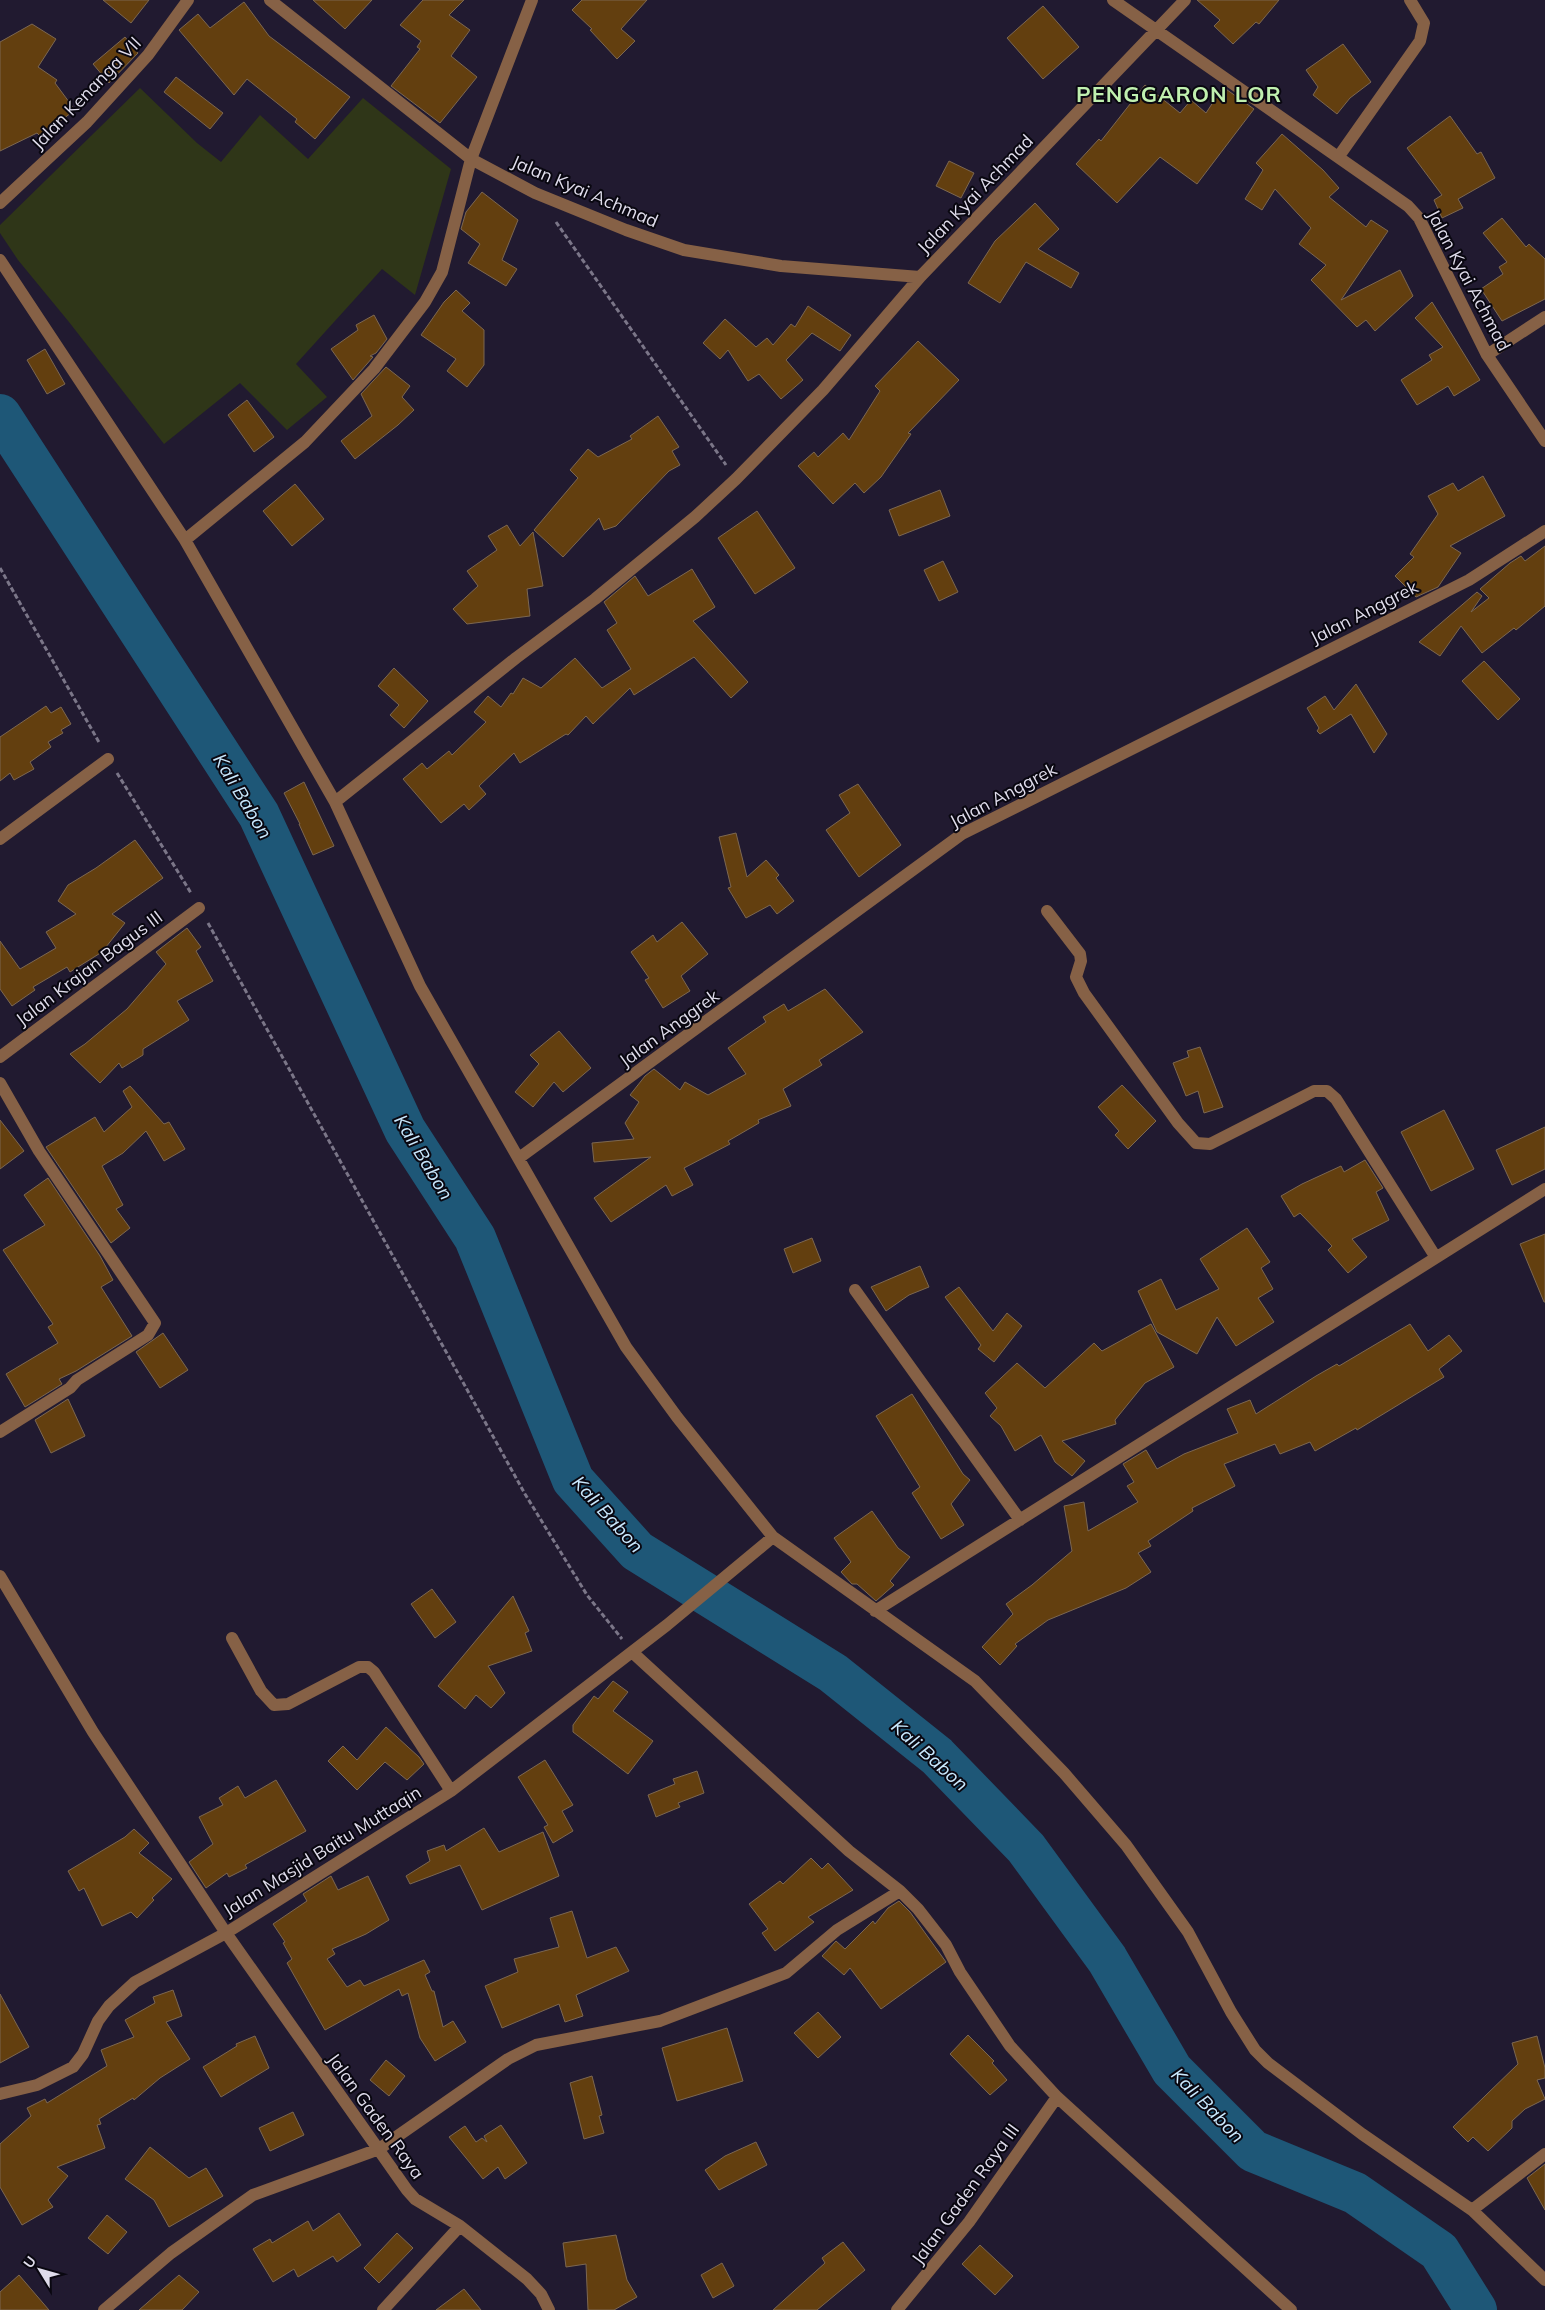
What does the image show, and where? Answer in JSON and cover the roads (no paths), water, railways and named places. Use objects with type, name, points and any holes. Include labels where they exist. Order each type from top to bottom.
[{"type":"street","name":"Jalan Kenanga VII","points":[[0,203],[87,122],[148,55],[188,0]]},
{"type":"street","name":"Jalan Kyai Achmad","points":[[270,0],[471,159],[535,193],[626,230],[684,250],[781,266],[920,277],[1156,31],[1392,193],[1419,218],[1487,354],[1545,441]]},
{"type":"street","points":[[185,540],[305,442],[374,370],[425,302],[442,272],[471,159],[532,0]]},
{"type":"street","points":[[1113,0],[1156,31],[1185,0]]},
{"type":"street","points":[[1339,156],[1420,41],[1424,23],[1410,0]]},
{"type":"street","points":[[0,260],[185,540],[335,802],[420,986],[626,1347],[677,1417],[773,1537],[976,1681],[1064,1773],[1126,1845],[1188,1932],[1236,2020],[1256,2050],[1268,2062],[1362,2134],[1472,2210],[1545,2280]]},
{"type":"street","points":[[335,802],[516,658],[595,599],[695,517],[736,479],[824,390],[920,277]]},
{"type":"street","points":[[1487,354],[1545,317]]},
{"type":"street","name":"Jalan Anggrek","points":[[519,1158],[962,834],[1469,580],[1545,532]]},
{"type":"street","points":[[0,839],[108,758]]},
{"type":"street","name":"Jalan Krajan Bagus III","points":[[0,1057],[199,908]]},
{"type":"street","points":[[1047,911],[1080,954],[1081,961],[1076,977],[1084,993],[1189,1136],[1196,1142],[1210,1144],[1314,1091],[1327,1091],[1336,1099],[1435,1256]]},
{"type":"street","points":[[0,1084],[39,1151],[155,1323],[148,1336],[77,1380],[70,1388],[0,1432]]},
{"type":"street","points":[[875,1611],[1435,1256],[1545,1189]]},
{"type":"street","points":[[855,1290],[1020,1520]]},
{"type":"street","name":"Jalan Masjid Baitu Muttaqin","points":[[0,2094],[37,2084],[73,2067],[83,2054],[98,2022],[109,2006],[135,1982],[226,1933],[452,1791],[667,1625],[773,1537]]},
{"type":"street","name":"Jalan Gaden Raya","points":[[0,1576],[92,1732],[318,2067],[407,2190],[415,2199],[460,2226],[528,2279],[541,2294],[549,2310]]},
{"type":"street","points":[[232,1638],[261,1690],[274,1704],[288,1704],[359,1667],[368,1667],[374,1672],[452,1791]]},
{"type":"street","points":[[632,1652],[850,1851],[900,1891],[923,1914],[941,1937],[960,1972],[1010,2046],[1057,2097],[1291,2310]]},
{"type":"street","points":[[104,2310],[172,2253],[253,2195],[379,2149],[508,2059],[536,2045],[660,2021],[786,1973],[837,1930],[900,1891]]},
{"type":"street","name":"Jalan Gaden Raya III","points":[[897,2310],[969,2222],[1057,2097]]},
{"type":"street","points":[[1472,2210],[1545,2154]]},
{"type":"street","points":[[383,2310],[460,2226]]},
{"type":"waterway","name":"Kali Babon","points":[[0,415],[259,815],[405,1130],[475,1238],[573,1480],[637,1551],[833,1673],[937,1756],[1026,1848],[1107,1959],[1172,2070],[1253,2151],[1355,2193],[1439,2251],[1476,2310]]},
{"type":"district","name":"PENGGARON LOR","points":[[1179,94]]}]
